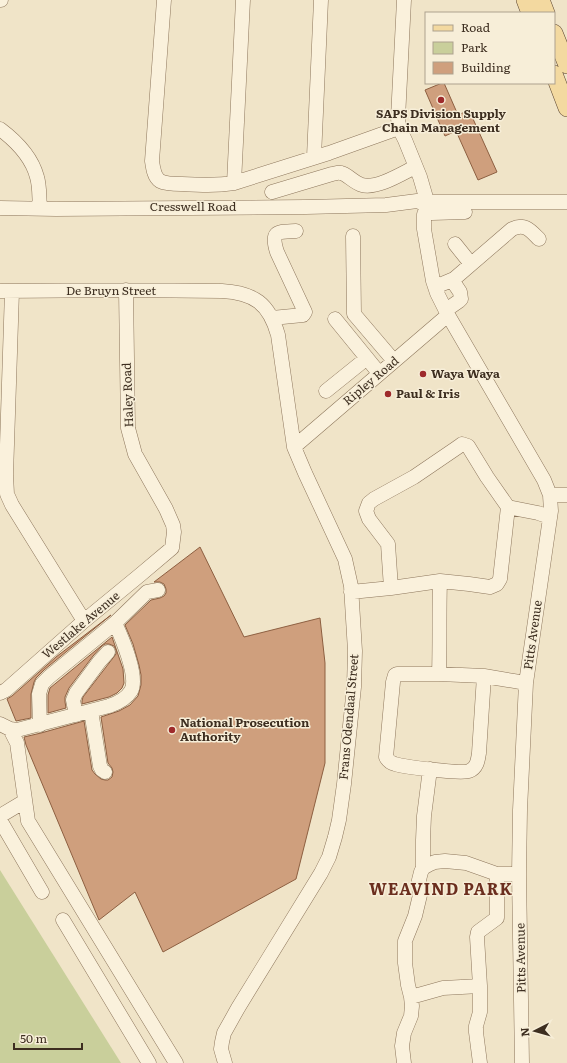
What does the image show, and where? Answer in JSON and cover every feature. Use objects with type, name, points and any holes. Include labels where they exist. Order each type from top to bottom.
[{"type":"main road","points":[[525,0],[530,12]]},
{"type":"main road","points":[[541,0],[546,12]]},
{"type":"main road","points":[[555,35],[567,65]]},
{"type":"main road","points":[[555,77],[567,108]]},
{"type":"street","points":[[164,0],[152,161],[156,176],[161,181],[171,184],[209,186],[234,183],[399,128]]},
{"type":"street","points":[[234,183],[243,0]]},
{"type":"street","points":[[314,157],[322,0]]},
{"type":"street","points":[[404,0],[398,109],[399,128],[415,167],[427,209]]},
{"type":"street","points":[[0,129],[18,145],[32,165],[37,178],[40,208]]},
{"type":"street","points":[[272,192],[340,172],[361,185],[370,186],[378,184],[415,167]]},
{"type":"street","name":"Cresswell Road","points":[[0,208],[306,207],[386,205],[417,201],[427,209],[567,209]]},
{"type":"street","name":"Cresswell Road","points":[[427,209],[567,202]]},
{"type":"street","name":"Pitts Avenue","points":[[427,209],[431,224],[426,238],[430,267],[435,287],[447,312],[544,480],[550,495],[551,511],[526,683],[520,810],[519,874],[522,1063]]},
{"type":"street","points":[[435,287],[452,280],[512,229],[517,227],[527,227],[539,239]]},
{"type":"street","points":[[272,318],[303,315],[305,312],[277,252],[274,238],[280,232],[296,231]]},
{"type":"street","points":[[353,236],[354,314],[394,361]]},
{"type":"street","points":[[455,244],[470,264]]},
{"type":"street","name":"Ripley Road","points":[[294,447],[394,361],[460,301],[460,292],[452,280]]},
{"type":"street","name":"Haley Road","points":[[126,290],[128,428],[135,454],[170,518],[174,532],[172,548],[161,557]]},
{"type":"street","points":[[6,291],[7,494],[12,505],[84,621]]},
{"type":"street","name":"De Bruyn Street","points":[[6,291],[222,291]]},
{"type":"street","name":"Frans Odendaal Street","points":[[222,291],[244,293],[252,297],[268,311],[272,318],[278,335],[294,447],[346,560],[351,592],[355,651],[354,687],[344,784],[339,820],[329,857],[321,873],[224,1033],[221,1049],[225,1063]]},
{"type":"street","points":[[335,319],[379,373]]},
{"type":"street","points":[[326,392],[367,358]]},
{"type":"street","points":[[351,592],[391,588],[440,581],[490,587],[496,584],[500,579],[508,507],[468,446],[462,444],[414,477],[374,499],[369,504],[366,511],[388,544],[391,588]]},
{"type":"street","points":[[550,495],[567,495]]},
{"type":"street","points":[[508,507],[550,517]]},
{"type":"street","name":"Westlake Avenue","points":[[0,693],[6,690],[84,621],[161,557]]},
{"type":"street","points":[[439,674],[440,581]]},
{"type":"street","points":[[40,725],[39,694],[42,684],[115,623],[147,592],[158,590]]},
{"type":"street","points":[[3,727],[17,730],[40,725],[118,703],[128,696],[132,690],[133,680],[128,656],[115,623]]},
{"type":"street","points":[[76,715],[73,700],[76,693],[108,652]]},
{"type":"street","points":[[484,676],[479,753],[477,764],[473,768],[466,772],[430,769],[396,764],[391,762],[386,757],[393,682],[395,675],[399,673],[484,676],[526,683]]},
{"type":"street","points":[[91,711],[100,766],[105,772]]},
{"type":"street","points":[[3,727],[17,743],[28,821],[176,1063]]},
{"type":"street","points":[[404,1063],[402,1046],[404,1033],[411,1016],[412,1006],[405,962],[405,941],[415,916],[420,895],[420,875],[423,868],[422,840],[430,769]]},
{"type":"street","points":[[0,816],[25,802]]},
{"type":"street","points":[[0,820],[42,892]]},
{"type":"street","points":[[423,868],[435,862],[445,861],[466,863],[497,874],[519,874]]},
{"type":"street","points":[[480,1063],[476,1032],[480,1012],[477,937],[478,932],[497,918],[497,874]]},
{"type":"street","points":[[63,920],[149,1063]]},
{"type":"street","points":[[411,997],[443,988],[480,986]]},
{"type":"street","points":[[111,1000],[130,988]]},
{"type":"green space","points":[[0,870],[121,1063],[0,1063]]},
{"type":"building","points":[[440,84],[444,84],[458,115],[469,110],[497,172],[478,180],[456,131],[445,136],[425,90]]},
{"type":"building","name":"National Prosecution Authority","points":[[200,547],[244,637],[320,618],[325,663],[325,763],[296,879],[163,952],[135,892],[99,920],[24,737],[84,721],[92,770],[101,779],[108,780],[112,777],[113,772],[108,763],[101,717],[119,711],[130,705],[138,696],[141,685],[139,665],[133,644],[125,625],[151,600],[164,596],[166,589],[164,584],[154,582]]},
{"type":"building","points":[[111,615],[36,678],[31,694],[31,718],[16,721],[7,699],[56,657]]},
{"type":"building","points":[[112,637],[123,669],[124,683],[122,688],[117,693],[109,697],[82,704],[83,697],[116,654],[114,646],[105,644],[93,656],[69,688],[65,697],[66,708],[48,713],[48,695],[50,688]]},
{"type":"place","name":"SAPS Division Supply Chain Management","points":[[441,100]]},
{"type":"place","name":"Waya Waya","points":[[423,374]]},
{"type":"place","name":"Paul & Iris","points":[[388,394]]},
{"type":"place","name":"National Prosecution Authority","points":[[172,730]]},
{"type":"district","name":"WEAVIND PARK","points":[[441,889]]}]
